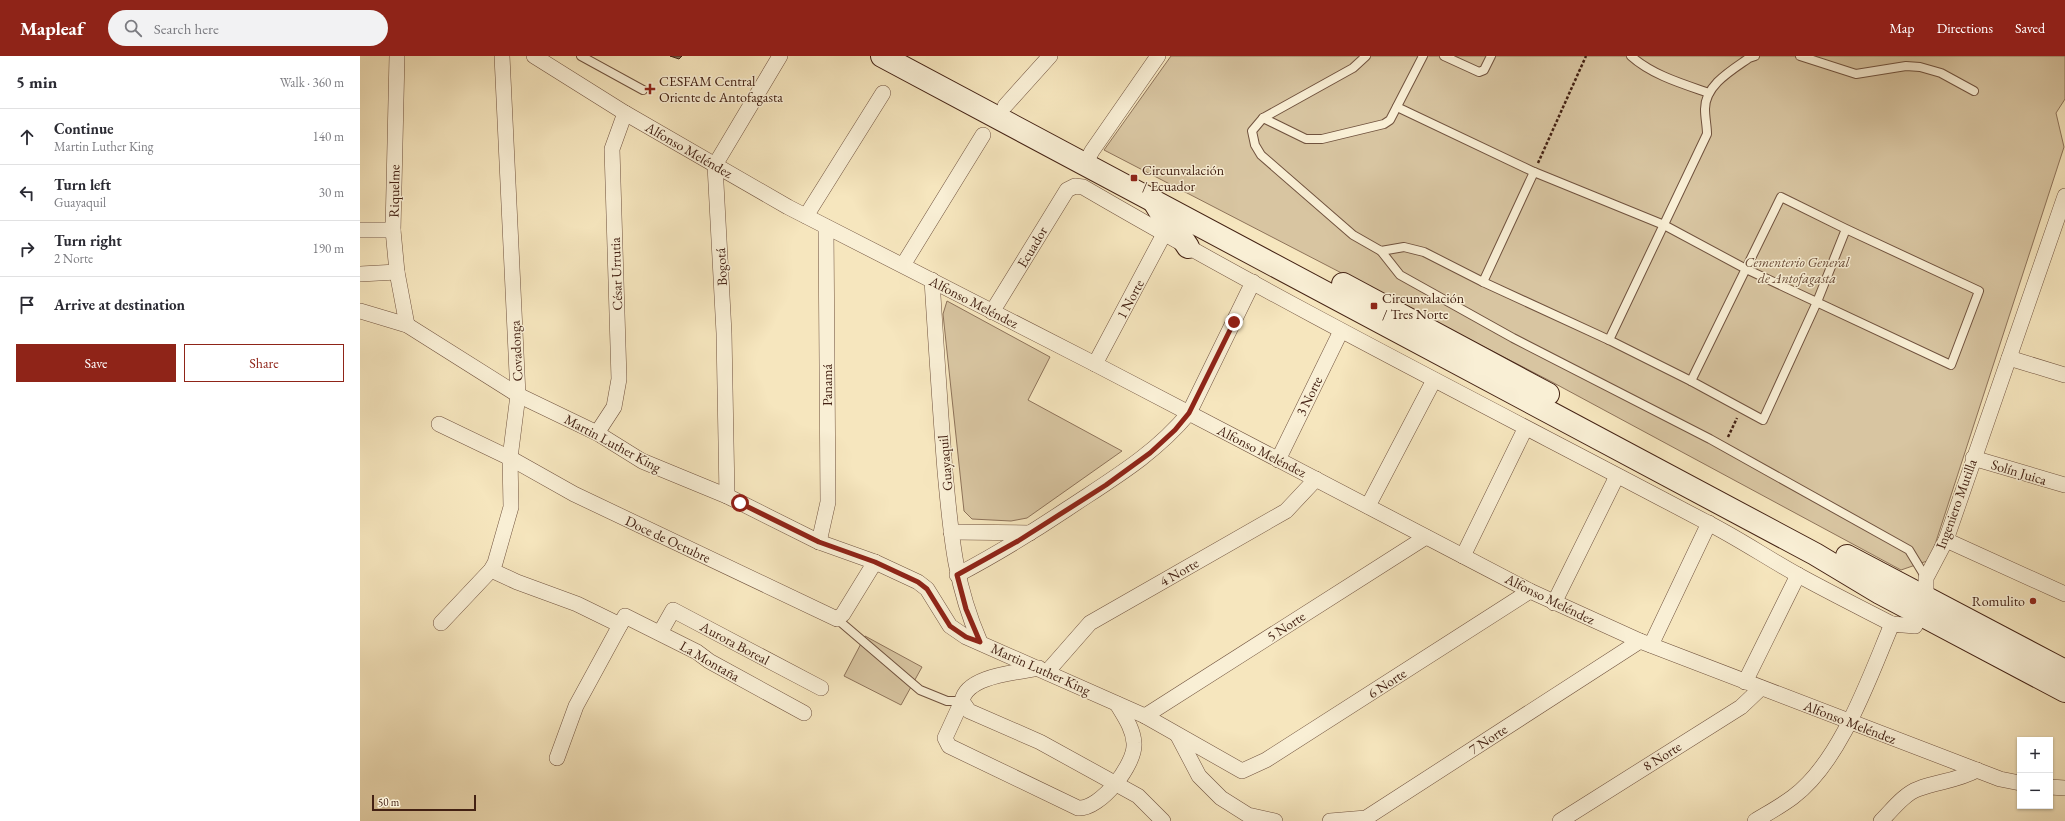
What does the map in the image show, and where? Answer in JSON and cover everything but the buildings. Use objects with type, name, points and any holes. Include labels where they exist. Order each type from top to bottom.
[{"type":"main road","points":[[882,56],[1089,158],[1467,359],[2065,672]]},
{"type":"main road","points":[[908,56],[1005,106],[1153,200],[1467,359]]},
{"type":"main road","points":[[1153,200],[1170,228],[1182,238],[1188,247]]},
{"type":"main road","points":[[1924,597],[2065,691]]},
{"type":"street","name":"Riquelme","points":[[397,56],[394,230],[397,272],[407,325]]},
{"type":"street","name":"Covadonga","points":[[441,623],[491,570],[495,563],[511,507],[510,458],[518,394],[502,56]]},
{"type":"street","name":"Alfonso Meléndez","points":[[534,56],[715,165],[826,227],[1095,364],[1554,603],[1645,643],[1745,682],[2000,779],[2017,782]]},
{"type":"street","points":[[715,165],[780,56]]},
{"type":"street","points":[[1005,106],[1050,56]]},
{"type":"street","points":[[1089,158],[1158,56]]},
{"type":"street","points":[[806,216],[883,93]]},
{"type":"street","name":"César Urrutia","points":[[597,433],[614,407],[619,379],[612,149],[625,112]]},
{"type":"street","points":[[903,266],[983,135]]},
{"type":"street","name":"Bogotá","points":[[715,165],[724,333],[726,496]]},
{"type":"street","name":"Ecuador","points":[[992,312],[1067,190],[1075,186],[1083,188],[1164,234]]},
{"type":"street","name":"Ingeniero Mutilla","points":[[1892,624],[1915,626],[2065,196]]},
{"type":"street","name":"Panamá","points":[[819,542],[828,502],[826,227]]},
{"type":"street","points":[[360,230],[394,230]]},
{"type":"street","points":[[1164,234],[1341,331],[1525,429],[1709,523],[1798,575],[1892,624],[1850,721],[1828,758],[1812,779],[1794,796],[1755,821]]},
{"type":"street","name":"1 Norte","points":[[1095,364],[1164,234]]},
{"type":"street","points":[[360,274],[397,272]]},
{"type":"street","name":"Guayaquil","points":[[932,280],[941,422],[951,532],[957,575],[966,606],[980,642]]},
{"type":"street","points":[[957,575],[1030,533],[1106,485],[1150,453],[1175,430],[1189,413],[1253,282]]},
{"type":"street","name":"Martin Luther King","points":[[360,311],[407,325],[518,394],[597,433],[642,461],[726,496],[819,542],[875,562],[918,582],[927,589],[950,626],[966,637],[1145,716],[1242,771]]},
{"type":"street","name":"3 Norte","points":[[1278,460],[1341,331]]},
{"type":"street","points":[[2009,358],[2065,375]]},
{"type":"street","points":[[1451,389],[1467,359]]},
{"type":"street","points":[[1368,506],[1434,380]]},
{"type":"street","name":"Doce de Octubre","points":[[439,424],[510,458],[574,494],[837,619]]},
{"type":"street","points":[[1463,556],[1525,429]]},
{"type":"street","name":"Solín Juica","points":[[1973,458],[2065,485]]},
{"type":"street","points":[[1554,603],[1617,476]]},
{"type":"street","name":"4 Norte","points":[[1043,670],[1090,623],[1286,511],[1316,479]]},
{"type":"street","points":[[1645,643],[1709,523]]},
{"type":"street","points":[[951,532],[1030,533]]},
{"type":"street","name":"5 Norte","points":[[1145,716],[1426,537]]},
{"type":"street","points":[[1946,540],[2065,594]]},
{"type":"street","points":[[837,619],[843,614],[875,562]]},
{"type":"street","points":[[491,570],[517,582],[577,604],[620,625],[576,706],[557,758]]},
{"type":"street","points":[[1745,682],[1798,575]]},
{"type":"street","name":"6 Norte","points":[[1242,771],[1266,760],[1530,591]]},
{"type":"street","name":"Aurora Boreal","points":[[660,633],[673,610],[821,688]]},
{"type":"street","name":"La Montaña","points":[[620,625],[625,616],[697,652],[709,661],[804,713]]},
{"type":"street","name":"7 Norte","points":[[1330,821],[1366,818],[1645,643]]},
{"type":"street","points":[[1043,670],[980,681],[970,686],[963,694],[962,701],[945,738],[946,744],[1078,808],[1085,808],[1101,799],[1133,757],[1135,744],[1132,730],[1117,704]]},
{"type":"street","name":"8 Norte","points":[[1560,821],[1741,707],[1761,688]]},
{"type":"street","points":[[962,701],[969,710],[1040,742],[1138,796],[1163,821]]},
{"type":"street","points":[[1178,736],[1199,776],[1221,798],[1248,815],[1276,821]]},
{"type":"street","points":[[1881,821],[1901,801],[1917,789],[1962,778],[1977,770]]},
{"type":"street","points":[[2053,787],[2065,788]]},
{"type":"lane","points":[[581,56],[643,90]]},
{"type":"lane","points":[[1366,56],[1353,68],[1263,118],[1252,131],[1255,145],[1261,155],[1353,235],[1380,251],[1400,276],[1513,338],[1723,447],[1908,550],[1924,597]]},
{"type":"lane","points":[[1263,118],[1306,139],[1322,139],[1384,124],[1390,120],[1423,56]]},
{"type":"lane","points":[[1444,56],[1479,72],[1484,70],[1491,56]]},
{"type":"lane","points":[[1631,56],[1638,62],[1669,78],[1710,93]]},
{"type":"lane","points":[[1609,340],[1707,134],[1705,108],[1710,93],[1719,80],[1754,56]]},
{"type":"lane","points":[[1800,56],[1856,74],[1906,66],[1920,67],[1941,73],[1974,91]]},
{"type":"lane","points":[[1397,107],[1534,172],[1664,225],[1746,269],[1951,365],[1979,291],[1846,229],[1782,197],[1746,269],[1691,381]]},
{"type":"lane","points":[[1483,282],[1534,172]]},
{"type":"lane","points":[[1380,251],[1404,247],[1424,252],[1483,282],[1609,340],[1691,381],[1763,420],[1817,302],[1846,229]]},
{"type":"lane","points":[[837,619],[920,690],[947,701],[962,701]]},
{"type":"path","points":[[1534,172],[1586,56]]},
{"type":"path","points":[[1723,447],[1741,408]]},
{"type":"green space","name":"Cementerio General de Antofagasta","points":[[1171,56],[2065,56],[2065,99],[2056,113],[2064,147],[1930,560],[1901,570],[1552,382],[1104,150]]},
{"type":"green space","points":[[947,301],[1050,357],[1028,400],[1122,451],[1027,518],[1011,521],[972,519],[964,511],[943,314]]},
{"type":"green space","points":[[865,636],[922,667],[901,705],[844,676]]},
{"type":"place","name":"CESFAM Central Oriente de Antofagasta","points":[[650,89]]},
{"type":"place","name":"Circunvalación / Ecuador","points":[[1134,178]]},
{"type":"place","name":"Circunvalación / Tres Norte","points":[[1374,306]]},
{"type":"place","name":"Romulito","points":[[2033,601]]},
{"type":"route","points":[[740,503],[819,542],[875,562],[918,582],[927,589],[950,626],[966,637],[980,642],[966,609],[957,575],[993,556],[1047,523],[1068,508],[1106,485],[1150,453],[1175,430],[1189,413],[1234,322]]}]
